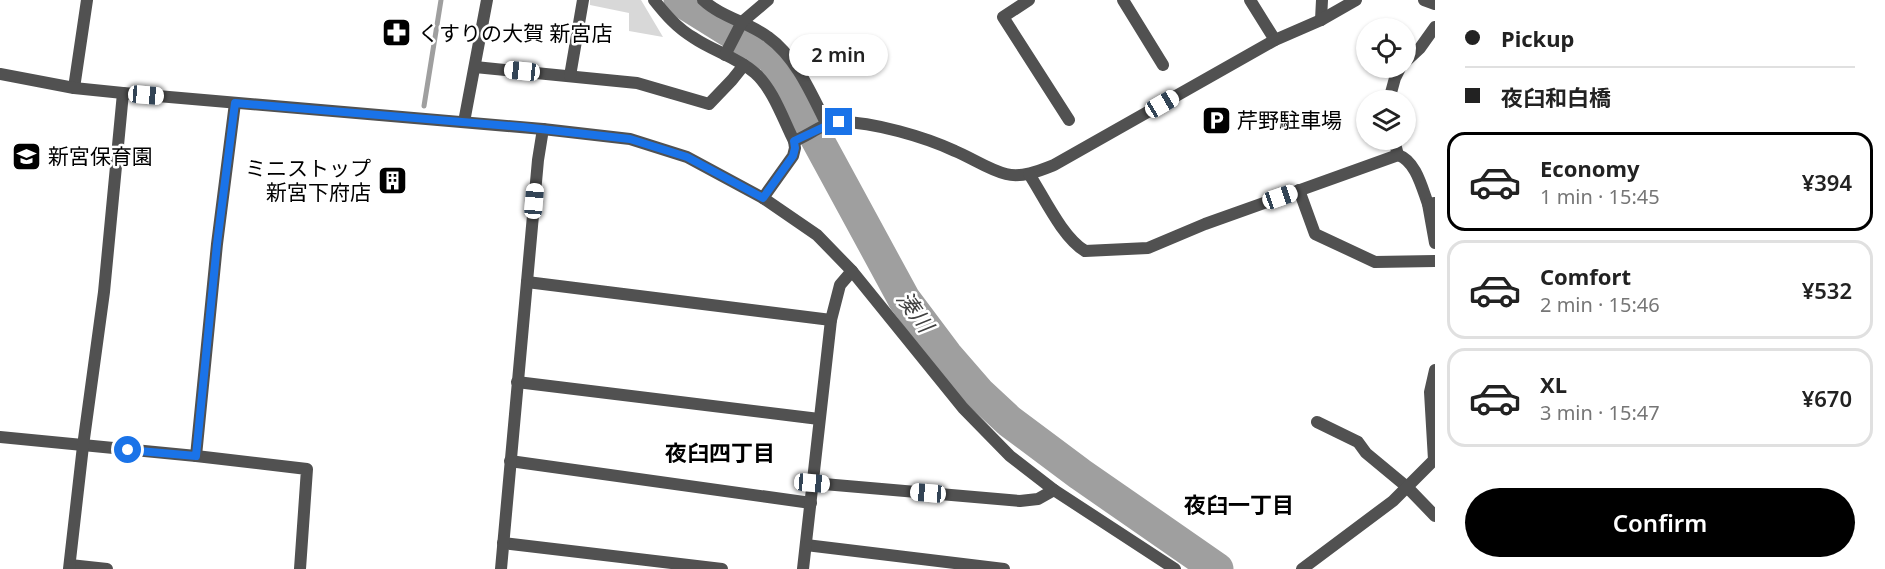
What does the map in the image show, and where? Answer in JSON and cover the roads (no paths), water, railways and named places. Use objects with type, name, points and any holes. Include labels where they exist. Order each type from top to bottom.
[{"type":"street","points":[[74,88],[87,0]]},
{"type":"street","points":[[464,122],[488,0]]},
{"type":"street","points":[[570,76],[583,0]]},
{"type":"street","points":[[654,0],[669,20],[693,38],[744,65],[756,74],[798,140]]},
{"type":"street","points":[[704,0],[718,11],[769,37],[791,61],[825,126]]},
{"type":"street","points":[[725,55],[741,22],[768,0]]},
{"type":"street","points":[[1029,0],[1003,17],[1069,120]]},
{"type":"street","points":[[1123,0],[1163,65]]},
{"type":"street","points":[[1250,0],[1275,40]]},
{"type":"street","points":[[1321,20],[1322,0]]},
{"type":"street","points":[[763,198],[793,156],[798,140],[825,126],[839,122],[888,129],[952,150],[1006,174],[1029,174],[1054,165],[1275,40],[1321,20],[1356,0]]},
{"type":"street","points":[[1424,0],[1435,4]]},
{"type":"street","points":[[1416,52],[1435,27]]},
{"type":"street","points":[[475,67],[637,83],[709,104],[744,65]]},
{"type":"street","points":[[0,74],[74,88],[543,129],[630,139],[687,157],[763,198],[817,235],[852,271],[974,421],[1010,456],[1054,490],[1175,569]]},
{"type":"street","points":[[107,569],[70,567],[83,446],[104,292],[123,93]]},
{"type":"street","points":[[196,456],[217,244],[235,103]]},
{"type":"street","points":[[501,569],[538,160],[543,129]]},
{"type":"street","points":[[1396,150],[1398,156]]},
{"type":"street","points":[[1029,174],[1063,228],[1079,248],[1085,251],[1148,248],[1205,224],[1398,156],[1405,158],[1432,204],[1435,243]]},
{"type":"street","points":[[1299,190],[1315,234],[1375,262],[1435,261]]},
{"type":"street","points":[[803,569],[831,320],[840,285],[852,271]]},
{"type":"street","points":[[527,282],[831,320]]},
{"type":"street","points":[[1302,569],[1393,501],[1434,460],[1430,392],[1435,370]]},
{"type":"street","points":[[518,382],[819,419]]},
{"type":"street","points":[[1317,422],[1358,442],[1366,453],[1407,487],[1435,516]]},
{"type":"street","points":[[0,437],[307,469],[300,569]]},
{"type":"street","points":[[510,461],[811,503]]},
{"type":"street","points":[[812,483],[1020,501],[1038,499],[1054,490]]},
{"type":"street","points":[[503,543],[722,569]]},
{"type":"street","points":[[806,545],[1004,569]]},
{"type":"waterway","points":[[424,106],[441,0]]},
{"type":"waterway","name":"湊川","points":[[680,0],[773,58],[904,299],[946,355],[979,393],[1009,421],[1080,474],[1217,569]]},
{"type":"place","name":"くすりの大賀 新宮店","points":[[397,33]]},
{"type":"place","name":"芹野駐車場","points":[[1216,120]]},
{"type":"place","name":"新宮保育園","points":[[27,156]]},
{"type":"place","name":"ミニストップ 新宮下府店","points":[[392,180]]},
{"type":"district","name":"夜臼四丁目","points":[[720,452]]},
{"type":"district","name":"夜臼一丁目","points":[[1239,504]]}]
